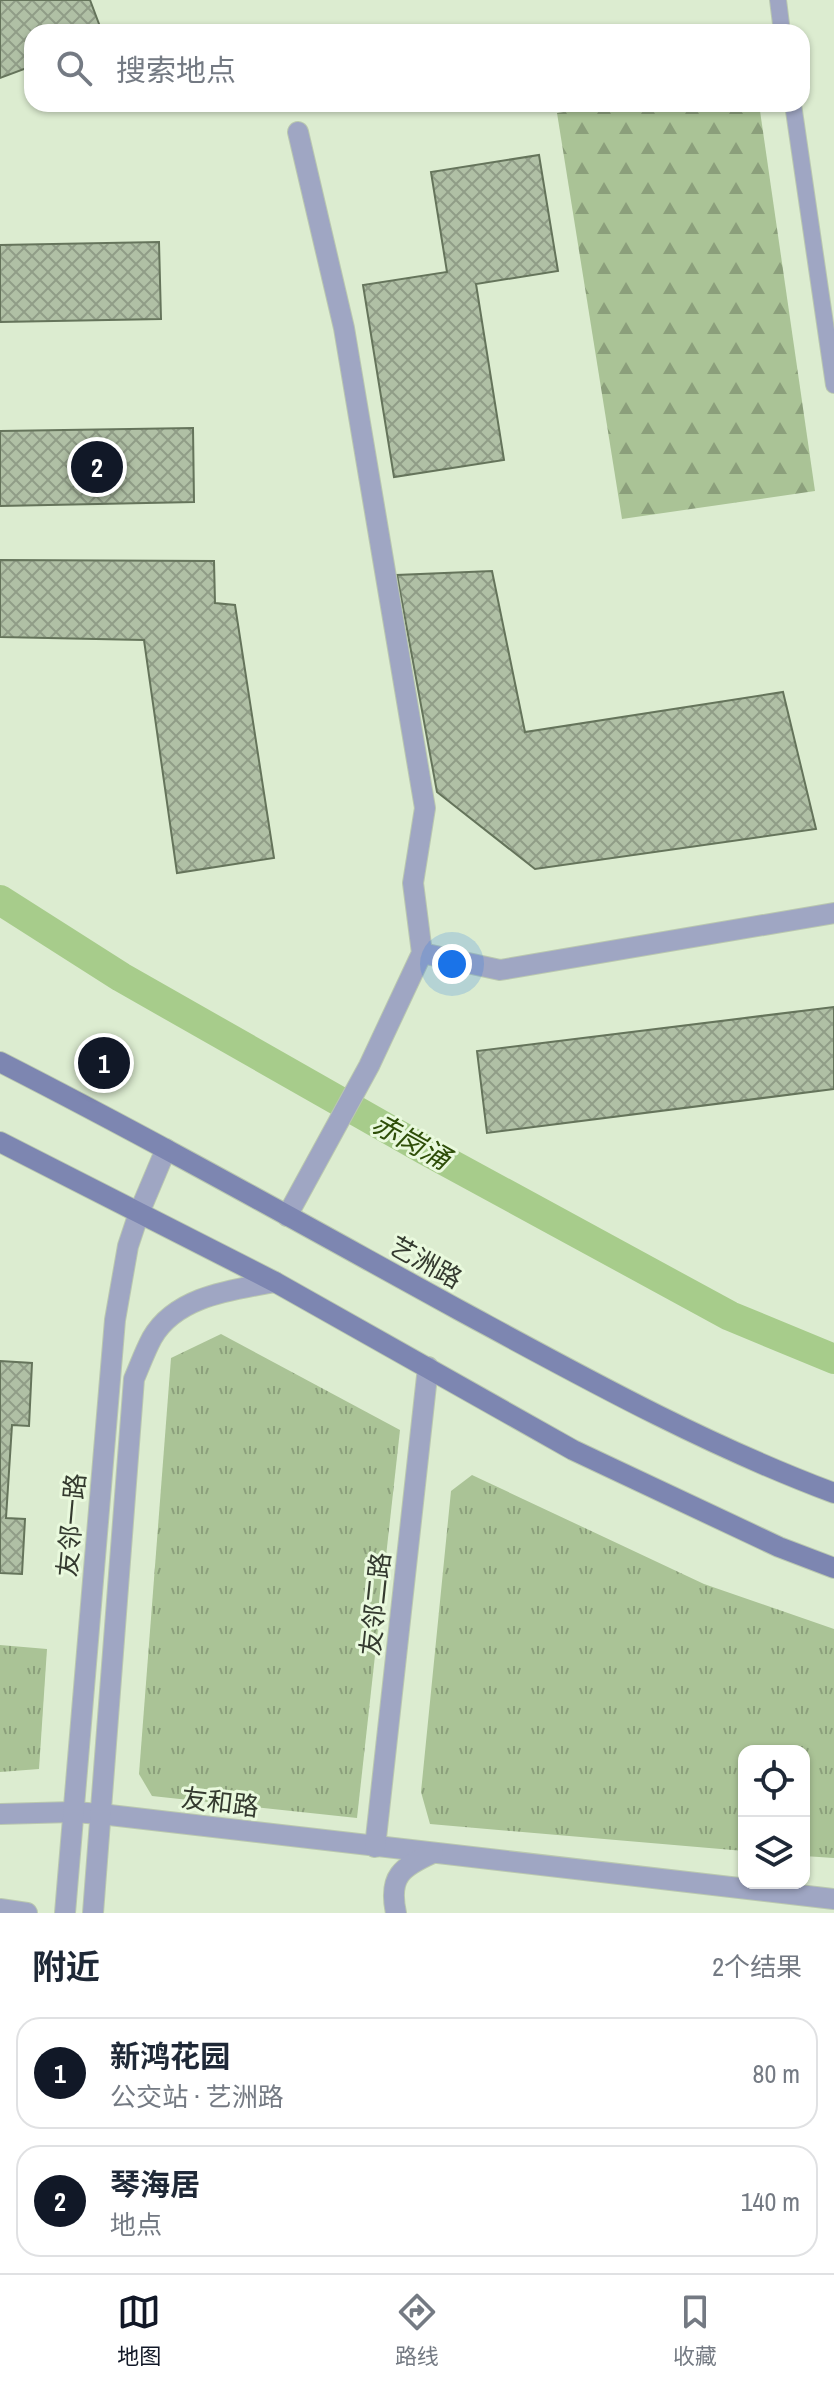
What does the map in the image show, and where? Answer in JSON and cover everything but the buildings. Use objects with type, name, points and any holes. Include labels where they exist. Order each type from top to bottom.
[{"type":"main road","name":"艺洲路","points":[[0,1062],[645,1410],[834,1493]]},
{"type":"main road","points":[[0,1142],[275,1282],[573,1450],[779,1547],[834,1568]]},
{"type":"street","points":[[287,1216],[358,1087],[422,953],[413,883],[425,808],[344,328],[298,132]]},
{"type":"street","points":[[422,953],[500,970],[834,913]]},
{"type":"street","name":"友邻一路","points":[[65,1913],[115,1320],[128,1246],[166,1149]]},
{"type":"street","name":"友邻一路","points":[[93,1913],[134,1379],[153,1336],[174,1313],[205,1297],[275,1282]]},
{"type":"street","name":"友邻二路","points":[[375,1847],[428,1367]]},
{"type":"street","name":"友和路","points":[[0,1814],[101,1814],[834,1899]]},
{"type":"street","points":[[396,1913],[392,1896],[397,1876],[411,1863],[433,1853]]},
{"type":"street","points":[[0,1909],[27,1913]]},
{"type":"lane","points":[[778,0],[781,24]]},
{"type":"lane","points":[[794,112],[834,385]]},
{"type":"green space","points":[[760,112],[815,491],[622,519],[557,113]]},
{"type":"green space","points":[[221,1334],[400,1430],[357,1818],[152,1796],[139,1774],[171,1358]]},
{"type":"green space","points":[[472,1475],[704,1584],[834,1629],[834,1858],[810,1856],[810,1745],[738,1745],[738,1850],[430,1824],[421,1792],[451,1491]]},
{"type":"green space","points":[[0,1645],[47,1649],[39,1769],[0,1772]]},
{"type":"waterway","name":"赤岗涌","points":[[0,900],[121,977],[425,1150],[730,1316],[834,1359]]},
{"type":"place","name":"琴海居","points":[[97,467]]},
{"type":"place","name":"新鸿花园","points":[[104,1063]]}]
